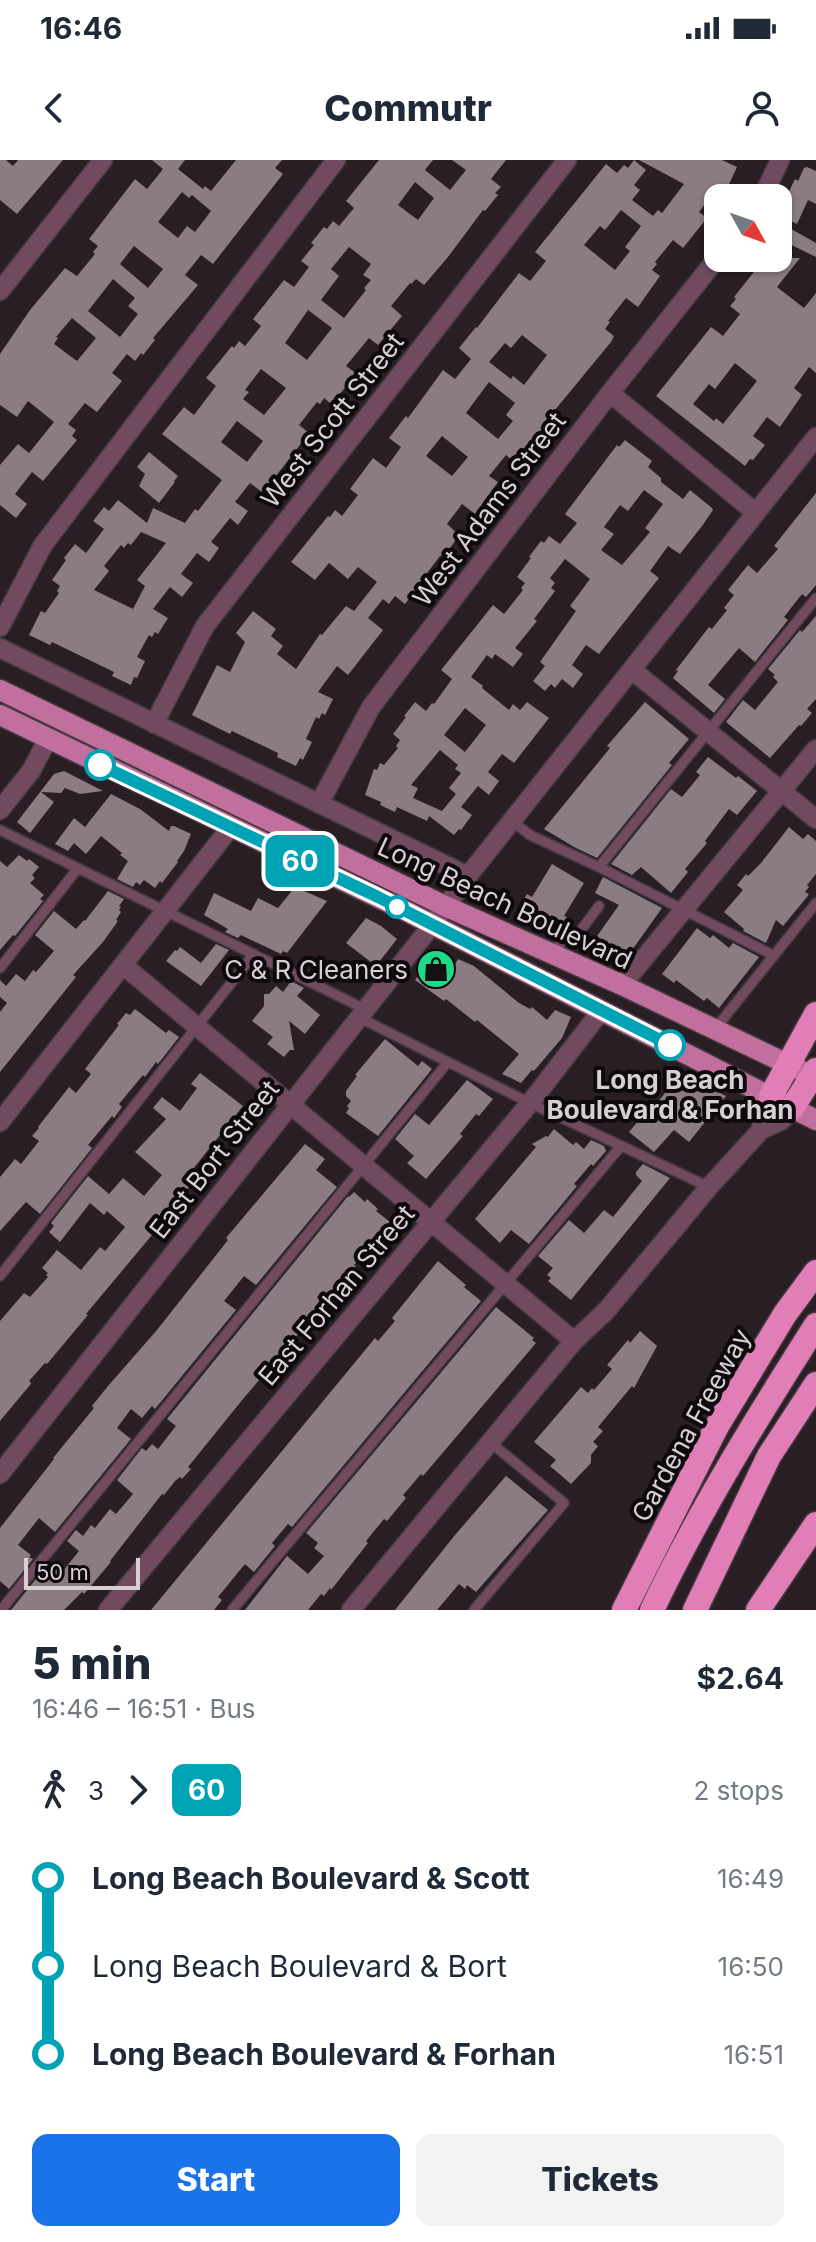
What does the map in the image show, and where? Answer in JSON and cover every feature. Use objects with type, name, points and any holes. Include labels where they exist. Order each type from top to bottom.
[{"type":"highway","points":[[771,1096],[816,1014]]},
{"type":"highway","points":[[792,1108],[815,1075]]},
{"type":"highway","name":"Gardena Freeway","points":[[624,1610],[717,1426],[785,1314],[816,1272]]},
{"type":"highway","points":[[652,1610],[677,1557],[742,1440],[816,1325]]},
{"type":"highway","points":[[695,1610],[769,1456],[816,1384]]},
{"type":"highway","points":[[663,1610],[694,1548],[739,1519]]},
{"type":"highway","points":[[758,1610],[816,1524]]},
{"type":"main road","name":"Long Beach Boulevard","points":[[0,690],[445,906],[815,1075]]},
{"type":"main road","name":"Long Beach Boulevard","points":[[0,715],[432,925],[816,1120]]},
{"type":"street","points":[[0,291],[103,160]]},
{"type":"street","points":[[0,627],[43,545],[336,160]]},
{"type":"street","name":"West Scott Street","points":[[154,724],[205,626],[567,160]]},
{"type":"street","points":[[769,184],[780,160]]},
{"type":"street","name":"West Adams Street","points":[[319,804],[371,707],[706,272]]},
{"type":"street","points":[[610,393],[756,513]]},
{"type":"street","name":"East Bort Street","points":[[0,1474],[816,437]]},
{"type":"street","points":[[0,648],[468,876]]},
{"type":"street","points":[[632,670],[816,819]]},
{"type":"street","points":[[0,810],[31,771],[48,739]]},
{"type":"street","points":[[622,985],[816,749]]},
{"type":"street","points":[[0,1122],[230,828]]},
{"type":"street","points":[[123,965],[574,1341]]},
{"type":"street","name":"East Forhan Street","points":[[108,1610],[530,1103],[601,1011]]},
{"type":"street","points":[[761,1130],[762,1109],[771,1096]]},
{"type":"street","points":[[351,1610],[574,1341],[606,1311],[709,1187],[761,1130],[782,1120],[792,1108]]},
{"type":"lane","points":[[599,867],[816,598]]},
{"type":"lane","points":[[512,821],[530,835],[773,955]]},
{"type":"lane","points":[[0,830],[254,954],[448,1062],[709,1187]]},
{"type":"lane","points":[[0,968],[78,868]]},
{"type":"lane","points":[[715,1029],[816,903]]},
{"type":"lane","points":[[550,953],[578,934],[599,906]]},
{"type":"lane","points":[[0,1276],[254,954]]},
{"type":"lane","points":[[1,1610],[448,1062]]},
{"type":"lane","points":[[232,1610],[621,1146]]},
{"type":"lane","points":[[474,1610],[564,1503],[490,1442]]},
{"type":"building","points":[[0,160],[6,160],[13,166],[18,160],[63,160],[17,214],[0,200]]},
{"type":"building","points":[[152,160],[185,160],[178,169],[203,189],[205,186],[211,191],[236,160],[282,160],[275,168],[283,174],[213,264],[201,255],[185,275],[198,285],[153,338],[155,340],[143,355],[141,353],[135,361],[127,354],[112,373],[122,381],[97,412],[85,403],[68,424],[76,430],[72,436],[77,440],[43,481],[32,472],[15,494],[27,504],[16,518],[0,505],[0,465],[18,444],[29,453],[54,422],[28,401],[17,417],[0,405],[0,354],[30,310],[65,268],[77,276],[95,254],[93,252],[98,246],[89,239],[135,179],[147,189],[163,169]],"holes":[[[182,192],[189,198],[192,195],[211,211],[195,232],[187,226],[178,238],[158,222]],[[134,246],[163,269],[148,288],[120,264]],[[113,279],[135,298],[128,306],[138,314],[120,337],[88,311]],[[72,318],[96,338],[77,361],[54,344]]]},
{"type":"building","points":[[379,160],[433,160],[425,170],[450,190],[466,170],[452,160],[506,160],[491,179],[501,187],[495,193],[498,195],[424,285],[416,279],[391,306],[402,316],[378,345],[369,338],[346,366],[357,374],[331,404],[324,398],[320,404],[317,402],[299,425],[309,433],[276,476],[262,492],[250,483],[235,502],[248,511],[238,525],[230,518],[211,542],[219,548],[209,562],[197,553],[181,574],[193,583],[182,597],[170,587],[153,609],[168,618],[158,634],[149,635],[137,657],[145,661],[131,685],[112,676],[114,672],[52,642],[50,645],[29,635],[41,611],[45,613],[59,593],[60,586],[52,580],[66,560],[64,558],[75,544],[86,553],[104,529],[93,521],[104,507],[109,511],[118,500],[147,523],[153,508],[185,523],[222,480],[162,434],[184,407],[194,415],[216,386],[206,378],[232,346],[234,348],[239,341],[245,346],[261,326],[253,319],[284,280],[294,287],[309,267],[301,261],[314,245],[311,243],[333,221],[339,226],[354,208],[346,201]],"holes":[[[415,182],[434,198],[418,220],[398,205]],[[349,247],[371,264],[363,275],[371,280],[344,318],[321,300],[339,276],[331,269]],[[308,310],[332,328],[307,360],[285,343]],[[261,369],[286,388],[264,415],[243,399],[249,392],[245,390]],[[237,421],[263,441],[247,462],[221,442]],[[141,532],[166,543],[137,580],[145,586],[133,609],[94,590],[109,571],[104,566],[121,545],[124,548],[128,543],[131,545]]]},
{"type":"building","points":[[634,160],[646,170],[634,185],[640,190],[632,200],[653,216],[658,210],[662,213],[684,184],[639,160],[722,160],[737,167],[729,184],[704,184],[704,205],[699,212],[704,216],[704,222],[683,248],[673,240],[655,262],[657,264],[652,270],[660,276],[638,307],[626,298],[605,329],[614,336],[611,342],[520,456],[513,461],[506,455],[489,476],[498,482],[475,514],[462,504],[447,524],[459,535],[446,554],[440,556],[405,604],[395,596],[389,604],[383,599],[368,618],[383,630],[348,675],[337,666],[318,692],[333,699],[325,715],[322,713],[319,719],[316,717],[306,739],[312,742],[303,760],[300,758],[296,766],[277,757],[278,753],[192,715],[217,665],[230,672],[245,642],[236,633],[253,611],[276,629],[271,636],[283,646],[277,654],[296,669],[320,634],[346,606],[354,611],[377,582],[358,567],[348,579],[329,563],[315,580],[291,562],[328,516],[335,510],[342,516],[358,495],[350,489],[373,458],[386,468],[401,447],[389,438],[406,416],[408,418],[443,370],[455,379],[471,359],[459,348],[519,273],[530,281],[546,261],[535,252],[606,164],[617,173],[624,165],[628,168]],"holes":[[[621,210],[641,226],[625,247],[630,251],[615,270],[584,245],[600,226],[605,230]],[[522,335],[547,355],[524,385],[489,362],[505,343],[511,348]],[[489,382],[515,403],[506,415],[513,421],[498,439],[466,413]],[[442,436],[468,457],[452,476],[426,456]]]},
{"type":"building","points":[[804,168],[816,171],[816,204],[808,200],[797,224],[792,222],[792,185],[795,179],[798,181]]},
{"type":"building","points":[[792,229],[816,243],[816,257],[792,245]]},
{"type":"building","points":[[792,258],[800,258],[792,268]]},
{"type":"building","points":[[754,272],[789,272],[777,287],[804,308],[816,293],[816,373],[809,367],[794,388],[802,395],[780,427],[767,417],[753,436],[765,445],[745,466],[656,396],[711,327],[723,336],[740,314],[730,306],[736,299],[734,297]],"holes":[[[735,363],[757,381],[723,424],[716,418],[714,421],[693,404],[709,384],[715,389]]]},
{"type":"building","points":[[625,440],[652,461],[648,467],[661,478],[661,482],[683,499],[690,490],[712,508],[702,526],[680,554],[668,546],[650,571],[659,578],[599,654],[586,645],[572,665],[583,674],[573,688],[562,679],[555,688],[551,684],[545,691],[533,681],[545,666],[540,662],[576,611],[570,606],[590,579],[565,559],[550,578],[555,583],[551,588],[555,591],[534,619],[537,621],[515,648],[523,654],[513,667],[495,654],[492,659],[487,655],[471,677],[509,710],[513,704],[520,710],[527,702],[549,718],[514,763],[502,754],[488,772],[499,781],[489,795],[478,786],[461,807],[472,815],[461,830],[454,835],[429,816],[427,821],[397,807],[395,812],[365,795],[374,769],[377,770],[380,763],[384,765],[398,748],[396,746],[400,740],[393,734],[404,716],[415,702],[426,711],[434,704],[452,679],[441,670],[493,605],[504,614],[523,590],[521,588],[525,583],[517,577],[541,541],[544,543],[549,536],[560,544],[577,523],[565,514],[617,445],[619,447]],"holes":[[[644,490],[663,504],[645,528],[650,532],[622,565],[601,550],[614,534],[604,527],[620,505],[628,511]],[[465,708],[486,725],[465,752],[444,735]],[[440,750],[458,765],[455,769],[461,773],[449,788],[456,794],[442,811],[413,798],[418,788],[411,785]]]},
{"type":"building","points":[[149,452],[178,476],[159,503],[139,486],[145,474],[137,467]]},
{"type":"building","points":[[816,493],[816,585],[806,597],[802,594],[784,617],[788,620],[755,662],[739,648],[708,685],[725,699],[714,713],[673,678],[676,670],[709,627],[712,629],[727,610],[724,608],[734,595],[728,590],[748,565],[757,573],[778,549],[774,546]]},
{"type":"building","points":[[816,616],[816,699],[807,709],[812,713],[770,758],[726,722],[743,700],[755,710],[778,682],[768,669],[800,630],[802,632]]},
{"type":"building","points":[[645,702],[689,739],[669,763],[672,765],[597,858],[544,829]]},
{"type":"building","points":[[708,757],[757,791],[737,815],[729,809],[671,893],[641,867],[632,875],[611,864],[671,789],[682,797],[700,775],[696,772]]},
{"type":"building","points":[[64,771],[103,791],[80,794],[65,788],[61,793],[41,792],[54,802],[30,833],[17,822],[54,774]]},
{"type":"building","points":[[111,794],[140,809],[169,831],[174,826],[191,834],[178,862],[155,888],[144,880],[140,885],[136,882],[133,887],[117,879],[128,861],[101,836],[86,854],[74,843],[68,851],[55,844],[74,818],[85,827]]},
{"type":"building","points":[[789,827],[803,839],[808,834],[816,841],[816,874],[807,885],[807,897],[783,926],[776,920],[766,943],[743,931],[724,912],[743,890],[737,885],[761,863]]},
{"type":"building","points":[[19,855],[39,867],[30,883],[44,895],[40,899],[43,901],[0,950],[0,861],[7,867]]},
{"type":"building","points":[[552,864],[584,883],[564,916],[567,917],[557,935],[517,911],[527,894],[532,897]]},
{"type":"building","points":[[603,877],[662,908],[620,967],[590,946],[619,905],[595,893]]},
{"type":"building","points":[[295,887],[327,901],[287,953],[283,951],[281,954],[241,935],[238,938],[204,915],[214,893],[251,911],[258,898],[278,908]]},
{"type":"building","points":[[108,891],[124,899],[119,906],[118,921],[0,1072],[0,1012],[7,1003],[0,997],[0,980],[6,986],[16,974],[25,981],[54,951],[35,935],[54,911],[76,929]]},
{"type":"building","points":[[366,918],[397,939],[376,966],[346,943]]},
{"type":"building","points":[[697,928],[710,938],[713,935],[729,948],[733,943],[759,957],[719,1008],[707,998],[704,1001],[676,980],[674,983],[662,974]]},
{"type":"building","points":[[216,944],[229,950],[201,986],[166,961],[180,947],[201,963]]},
{"type":"building","points":[[440,955],[454,966],[458,959],[474,966],[519,1003],[530,1009],[532,1007],[547,1020],[555,1010],[571,1017],[562,1038],[521,1083],[502,1074],[519,1054],[477,1020],[475,1022],[415,980],[433,957]]},
{"type":"building","points":[[291,981],[304,988],[297,996],[320,1015],[305,1034],[289,1021],[294,1050],[284,1057],[267,1044],[273,1037],[252,1021],[264,1006],[264,994],[269,994],[276,986],[283,992]]},
{"type":"building","points":[[135,1009],[166,1033],[169,1030],[179,1037],[119,1104],[122,1107],[88,1145],[92,1148],[40,1214],[26,1202],[0,1231],[0,1177],[15,1159],[21,1164],[39,1141],[32,1136],[38,1127],[69,1087],[76,1093],[91,1074],[85,1069],[126,1013],[130,1015]]},
{"type":"building","points":[[385,1039],[418,1066],[422,1061],[432,1069],[378,1136],[346,1113],[351,1101],[346,1091],[355,1075]]},
{"type":"building","points":[[200,1073],[243,1106],[189,1174],[195,1179],[176,1204],[167,1215],[163,1212],[147,1231],[152,1235],[47,1364],[29,1381],[30,1385],[0,1421],[0,1321],[24,1293],[30,1297],[48,1277],[42,1268],[57,1250],[81,1270],[100,1247],[105,1251],[125,1227],[107,1211],[104,1215],[90,1203],[60,1242],[49,1232],[54,1226],[51,1223],[88,1176],[109,1194],[123,1178],[144,1196],[162,1175],[135,1152],[166,1119],[153,1108],[162,1097],[180,1111],[197,1088],[191,1084]]},
{"type":"building","points":[[681,1073],[726,1096],[689,1142],[674,1130],[654,1152],[629,1132],[638,1121],[641,1123]]},
{"type":"building","points":[[467,1080],[493,1099],[479,1116],[476,1114],[460,1134],[463,1136],[426,1179],[407,1163],[414,1156],[395,1139],[415,1114],[429,1125]]},
{"type":"building","points":[[554,1129],[573,1145],[576,1142],[584,1149],[591,1140],[604,1146],[606,1151],[574,1184],[577,1186],[529,1244],[511,1230],[500,1243],[475,1219],[536,1147],[532,1144],[548,1137]]},
{"type":"building","points":[[305,1144],[325,1159],[316,1170],[337,1187],[256,1285],[244,1276],[224,1301],[236,1310],[155,1409],[152,1406],[142,1418],[131,1409],[117,1428],[131,1439],[55,1532],[39,1518],[18,1545],[33,1559],[9,1589],[0,1581],[0,1528],[94,1408],[92,1406],[157,1330],[228,1240],[226,1238]]},
{"type":"building","points":[[643,1164],[670,1178],[571,1300],[548,1281],[551,1278],[547,1275],[553,1268],[538,1256],[569,1220],[584,1233],[604,1210],[613,1217],[642,1181],[636,1172]]},
{"type":"building","points":[[354,1192],[365,1202],[367,1199],[395,1226],[382,1241],[376,1239],[354,1265],[188,1467],[191,1469],[162,1494],[84,1594],[82,1592],[64,1610],[11,1610],[44,1569],[49,1573],[55,1565],[63,1571],[79,1551],[67,1541],[76,1530],[83,1536],[91,1525],[95,1528],[110,1509],[116,1514],[133,1494],[117,1480],[142,1448],[146,1451],[152,1444],[158,1449],[176,1426],[167,1419]]},
{"type":"building","points":[[438,1261],[481,1301],[292,1527],[288,1524],[272,1543],[275,1546],[254,1572],[245,1564],[218,1597],[222,1600],[214,1610],[151,1610],[375,1338],[378,1341],[395,1321],[392,1318]]},
{"type":"building","points":[[496,1307],[536,1343],[423,1476],[421,1474],[403,1495],[406,1498],[366,1541],[368,1543],[331,1590],[324,1596],[321,1594],[308,1610],[245,1610],[287,1556],[308,1574],[324,1556],[314,1548],[318,1543],[306,1533]]},
{"type":"building","points":[[640,1331],[657,1346],[634,1388],[632,1386],[598,1427],[603,1431],[593,1442],[598,1446],[591,1455],[591,1463],[571,1484],[550,1466],[556,1460],[534,1442],[581,1387],[588,1393],[592,1388],[594,1390],[612,1369],[607,1365]]},
{"type":"building","points":[[506,1476],[548,1510],[476,1592],[467,1585],[465,1589],[459,1584],[437,1610],[395,1610],[455,1535]]},
{"type":"bus line","name":"60","points":[[100,765],[378,897],[670,1045]]},
{"type":"place","name":"C & R Cleaners","points":[[436,969]]},
{"type":"place","name":"Long Beach Boulevard & Forhan","points":[[670,1045]]}]
